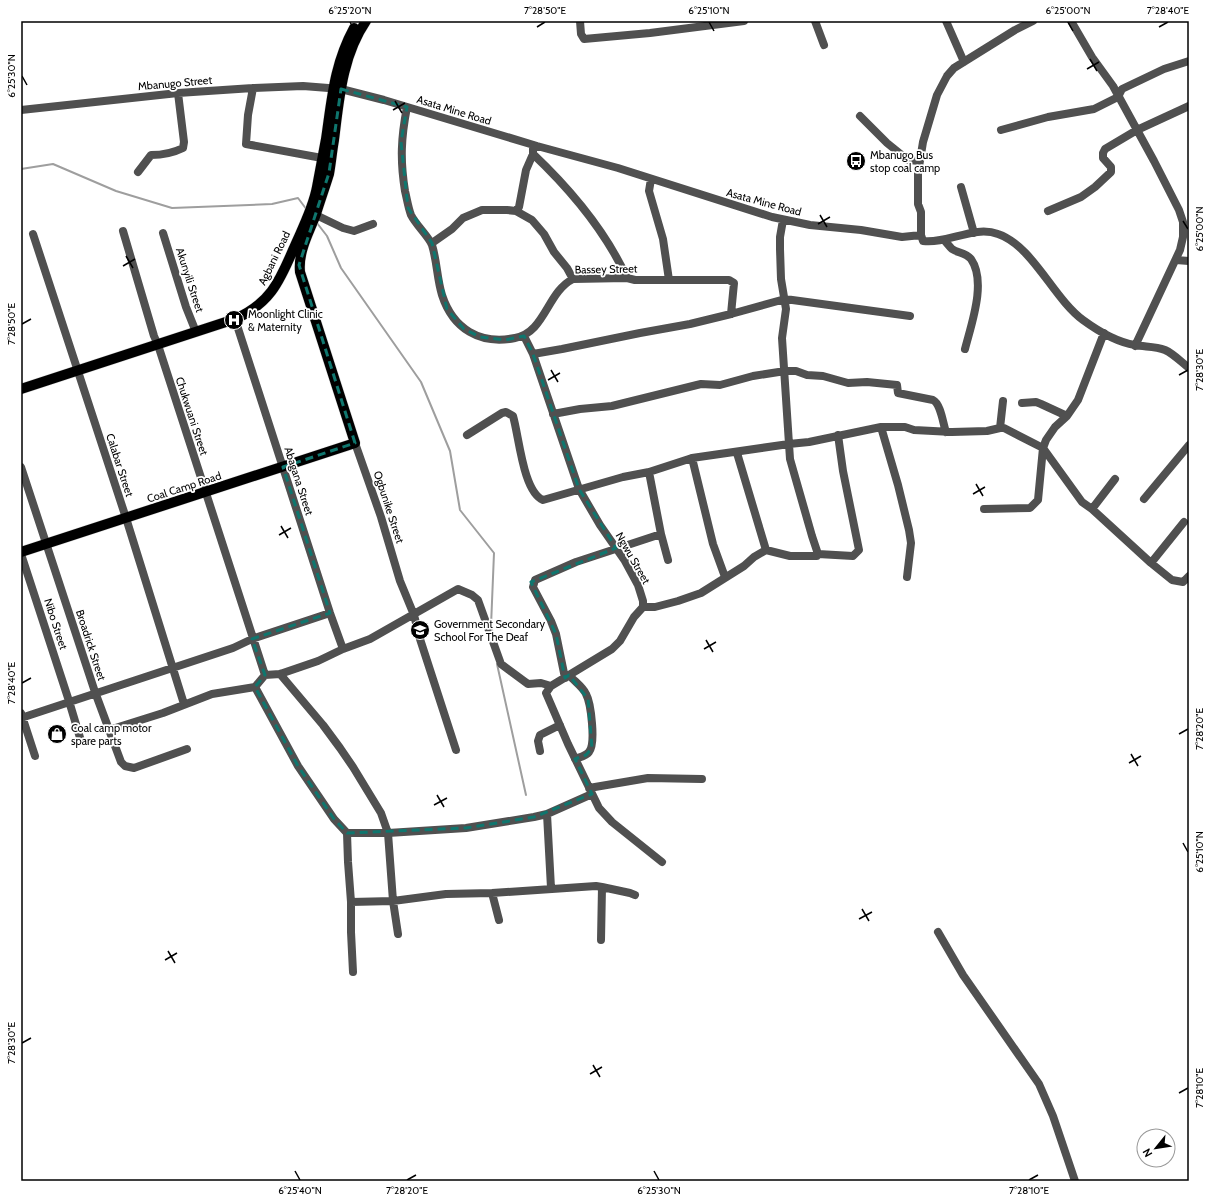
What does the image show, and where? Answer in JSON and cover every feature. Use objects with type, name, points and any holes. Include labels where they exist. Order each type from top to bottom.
[{"type":"main road","name":"Agbani Road","points":[[21,389],[234,319],[248,313],[265,300],[277,284],[312,216],[344,48],[358,21]]},
{"type":"main road","name":"Agbani Road","points":[[300,272],[301,254],[312,216],[329,172],[337,89],[355,40],[366,21]]},
{"type":"main road","points":[[286,266],[300,272]]},
{"type":"main road","name":"Ogbunike Street","points":[[300,272],[355,443]]},
{"type":"main road","name":"Coal Camp Road","points":[[21,553],[355,443]]},
{"type":"street","points":[[580,21],[582,36],[584,39],[650,33],[744,21]]},
{"type":"street","points":[[815,21],[824,45]]},
{"type":"street","points":[[946,21],[964,62]]},
{"type":"street","points":[[921,235],[921,212],[918,204],[918,173],[923,142],[940,88],[954,68],[1015,30],[1033,21]]},
{"type":"street","points":[[1071,21],[1092,57],[1107,77],[1137,130],[1179,210],[1183,222],[1183,236],[1180,250],[1135,346]]},
{"type":"street","points":[[1001,130],[1048,117],[1094,109],[1118,96],[1122,88],[1152,74],[1189,61]]},
{"type":"street","name":"Mbanugo Street","points":[[21,110],[178,93],[253,88],[303,86],[337,89]]},
{"type":"street","points":[[253,88],[248,115],[246,144],[322,158]]},
{"type":"street","name":"Asata Mine Road","points":[[337,89],[407,107],[533,145],[601,163],[783,220],[902,237],[921,235],[923,241],[944,240],[974,233],[997,233],[1010,240],[1026,254],[1068,306],[1084,321],[1117,340],[1135,346],[1163,349],[1170,352],[1189,368]]},
{"type":"street","points":[[138,172],[151,155],[177,151],[183,148],[184,142],[178,93]]},
{"type":"street","points":[[1048,211],[1081,197],[1095,187],[1111,172],[1111,167],[1103,158],[1103,153],[1106,150],[1137,130],[1189,106]]},
{"type":"street","points":[[407,107],[401,142],[403,177],[410,213],[418,226],[432,243],[442,294],[447,309],[453,318],[464,329],[480,337],[505,340],[524,336]]},
{"type":"street","points":[[860,116],[896,151],[908,160],[920,161]]},
{"type":"street","points":[[516,212],[521,199],[526,170],[533,154],[533,145]]},
{"type":"street","points":[[533,154],[579,201],[604,236],[627,278]]},
{"type":"street","points":[[651,179],[649,191],[662,239],[669,280]]},
{"type":"street","points":[[961,187],[974,233]]},
{"type":"street","points":[[432,243],[452,229],[463,218],[482,210],[507,210],[516,212],[532,220],[544,234],[554,252],[567,268],[573,279]]},
{"type":"street","points":[[312,216],[354,232],[373,224]]},
{"type":"street","points":[[783,220],[780,237],[781,279],[786,309],[782,338],[790,459],[818,554]]},
{"type":"street","name":"Chukwuani Street","points":[[123,231],[154,336],[265,675]]},
{"type":"street","name":"Akunyili Street","points":[[163,233],[186,307],[196,332]]},
{"type":"street","name":"Calabar Street","points":[[33,234],[126,518],[184,704]]},
{"type":"street","points":[[944,240],[953,249],[969,257],[973,263],[976,273],[978,290],[977,303],[965,349]]},
{"type":"street","points":[[1176,260],[1189,261]]},
{"type":"street","name":"Bassey Street","points":[[524,336],[534,327],[560,289],[573,279],[627,278],[635,280],[729,280],[734,283],[731,314]]},
{"type":"street","points":[[533,354],[731,314],[785,299],[910,316]]},
{"type":"street","name":"Abagana Street","points":[[234,319],[343,649]]},
{"type":"street","points":[[984,509],[1030,508],[1038,500],[1043,448],[1049,435],[1067,416],[1078,400],[1104,333]]},
{"type":"street","name":"Ngwu Street","points":[[524,336],[533,354],[579,489],[638,585],[643,600],[643,606]]},
{"type":"street","points":[[553,414],[580,409],[612,406],[701,384],[720,385],[753,376],[785,371],[796,371],[848,383],[867,382],[897,385],[898,393],[933,400],[936,402],[946,432]]},
{"type":"street","points":[[1000,428],[1003,401]]},
{"type":"street","points":[[1022,403],[1036,402],[1067,416]]},
{"type":"street","points":[[467,435],[502,413],[506,412],[513,416],[524,472],[537,497],[543,500],[579,489],[649,472],[692,458],[809,442],[881,427],[905,427],[914,430],[946,432],[980,432],[1000,428],[1008,430],[1043,448],[1082,502],[1092,509],[1151,563],[1172,580],[1183,582],[1189,576]]},
{"type":"street","points":[[881,427],[898,484],[909,530],[911,543],[907,577]]},
{"type":"street","points":[[662,862],[612,822],[599,808],[575,759],[546,693],[551,686],[612,649],[620,641],[634,617],[643,606],[655,607],[701,593],[744,566],[754,557],[766,550],[790,556],[815,557],[818,554],[853,556],[860,550],[843,471],[838,436]]},
{"type":"street","name":"Ogbunike Street","points":[[355,443],[400,581],[414,615],[420,639],[456,750]]},
{"type":"street","points":[[1144,499],[1189,445]]},
{"type":"street","points":[[737,453],[766,550]]},
{"type":"street","points":[[692,458],[713,544],[725,577]]},
{"type":"street","name":"Broadrick Street","points":[[21,467],[95,692],[121,762],[130,768],[187,749]]},
{"type":"street","points":[[649,472],[661,534],[668,560]]},
{"type":"street","points":[[1092,509],[1115,479]]},
{"type":"street","points":[[1151,563],[1184,522]]},
{"type":"street","points":[[575,759],[589,752],[592,748],[593,736],[588,699],[585,692],[567,677],[556,634],[551,621],[533,587],[533,583],[535,580],[576,562],[661,534]]},
{"type":"street","name":"Nibo Street","points":[[21,553],[70,701],[81,741]]},
{"type":"street","points":[[109,730],[163,713],[212,694],[255,687],[265,675],[280,674],[318,661],[343,649],[370,639],[458,589],[472,595],[478,600],[501,664],[528,684],[535,683],[551,686]]},
{"type":"street","points":[[35,756],[21,716],[232,648],[252,639],[330,613]]},
{"type":"street","points":[[280,674],[323,725],[353,767],[380,813],[388,833],[393,901],[398,934]]},
{"type":"street","points":[[255,687],[298,766],[334,819],[347,833],[351,902],[350,932],[353,972]]},
{"type":"street","points":[[540,751],[538,741],[540,735],[560,726]]},
{"type":"street","points":[[347,833],[388,833],[466,828],[547,814],[590,791],[648,778],[702,779]]},
{"type":"street","points":[[547,814],[551,888]]},
{"type":"street","points":[[351,902],[393,901],[446,894],[492,893],[596,886],[602,886],[635,895]]},
{"type":"street","points":[[601,940],[602,886]]},
{"type":"street","points":[[492,893],[499,920]]},
{"type":"street","points":[[938,932],[963,975],[1039,1084],[1054,1116],[1075,1181]]},
{"type":"highlighted area","points":[[341,89],[407,107],[401,142],[408,208],[432,243],[447,309],[464,329],[480,337],[505,340],[524,336],[533,354],[579,489],[616,548],[531,582],[556,634],[565,678],[569,675],[588,699],[592,748],[586,755],[575,759],[592,794],[534,817],[466,828],[347,833],[334,819],[298,766],[255,687],[265,675],[252,639],[330,613],[283,467],[355,443],[299,265],[329,173]]},
{"type":"waterway","points":[[21,169],[53,164],[116,191],[172,208],[272,204],[298,198],[307,210]]},
{"type":"waterway","points":[[317,223],[327,236],[341,268],[421,382],[450,451],[460,510],[494,553],[491,626]]},
{"type":"waterway","points":[[497,664],[526,795]]},
{"type":"place","name":"Mbanugo Bus stop coal camp","points":[[856,161]]},
{"type":"place","name":"Moonlight Clinic & Maternity","points":[[234,320]]},
{"type":"place","name":"Government Secondary School For The Deaf","points":[[420,630]]},
{"type":"place","name":"Coal camp motor spare parts","points":[[57,734]]}]
